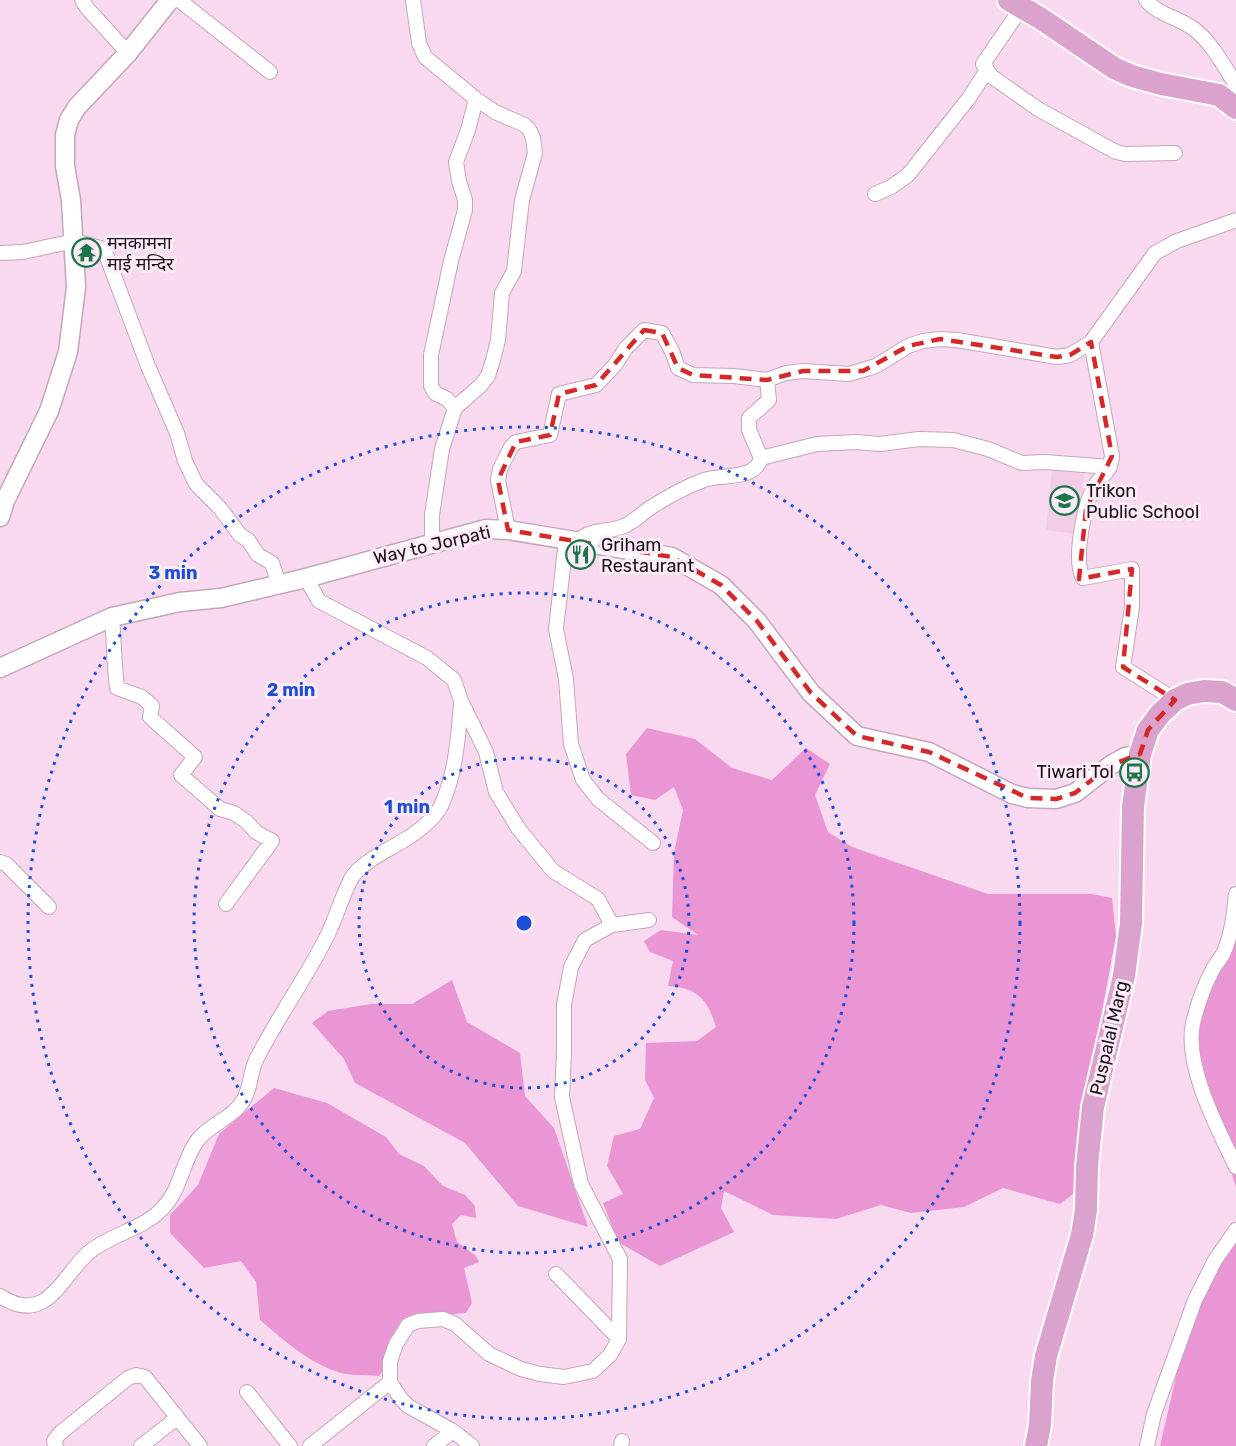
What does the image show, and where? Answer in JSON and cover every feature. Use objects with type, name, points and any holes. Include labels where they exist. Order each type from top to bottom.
[{"type":"main road","points":[[1016,3],[1114,68],[1132,76],[1219,95],[1236,102]]},
{"type":"main road","name":"Puspalal Marg","points":[[1036,1446],[1046,1356],[1082,1235],[1086,1210],[1087,1166],[1093,1107],[1124,976],[1131,923],[1133,807],[1140,754],[1148,730],[1175,700],[1204,690],[1222,693],[1236,700]]},
{"type":"street","points":[[82,0],[128,53]]},
{"type":"street","points":[[413,0],[420,50],[434,66],[476,99],[495,112],[525,125],[533,138],[535,153],[522,200],[514,271],[502,293],[498,340],[488,376],[481,386],[455,408],[442,449],[432,515],[432,544]]},
{"type":"street","points":[[1146,0],[1157,10],[1178,20],[1203,37],[1236,102]]},
{"type":"street","points":[[0,517],[5,501],[49,411],[68,352],[76,287],[74,241],[65,166],[65,135],[69,120],[77,106],[128,53],[171,1],[270,72]]},
{"type":"street","points":[[1016,3],[983,64],[990,76],[1038,109],[1116,152],[1125,154],[1175,153]]},
{"type":"street","points":[[875,194],[891,187],[908,175],[950,123],[987,70]]},
{"type":"street","points":[[455,408],[447,399],[435,393],[431,386],[431,355],[451,261],[465,210],[465,200],[456,162],[476,99]]},
{"type":"street","points":[[508,530],[498,480],[500,469],[511,447],[516,441],[550,435],[559,394],[596,384],[644,330],[662,333],[678,368],[693,375],[767,380],[786,373],[803,371],[849,374],[863,371],[892,357],[908,346],[940,339],[1057,357],[1071,355],[1091,342],[1155,253],[1177,241],[1236,220]]},
{"type":"street","points":[[0,253],[23,252],[74,241],[104,249],[148,366],[177,434],[185,461],[196,484],[220,508],[240,535],[248,540],[258,555],[272,563],[279,584]]},
{"type":"street","points":[[1091,342],[1112,456],[1110,467],[1106,475],[1095,486],[1086,509],[1079,571],[1083,578],[1132,569],[1132,607],[1123,667],[1175,700]]},
{"type":"street","points":[[761,458],[749,430],[749,418],[770,400],[767,380]]},
{"type":"street","points":[[653,843],[598,799],[583,780],[572,744],[566,679],[555,629],[571,541],[583,535],[621,527],[686,488],[707,479],[747,473],[755,468],[761,458],[818,444],[856,442],[880,444],[930,439],[953,440],[980,447],[1022,463],[1045,462],[1110,467]]},
{"type":"street","name":"Way to Jorpati","points":[[0,668],[112,617],[180,602],[221,598],[306,578],[486,529],[508,530],[672,557],[721,585],[757,621],[811,693],[857,736],[929,752],[1012,794],[1028,798],[1056,799],[1075,793],[1125,757],[1140,754]]},
{"type":"street","points":[[306,578],[319,601],[427,658],[454,680],[486,752],[496,792],[518,828],[554,871],[598,899],[612,925]]},
{"type":"street","points":[[112,617],[115,649],[113,662],[117,688],[142,697],[153,706],[150,717],[195,758],[181,775],[220,809],[234,813],[256,832],[272,841],[226,904]]},
{"type":"street","points":[[0,1296],[13,1304],[29,1307],[48,1299],[72,1273],[82,1258],[99,1243],[150,1219],[162,1209],[172,1196],[181,1178],[188,1154],[199,1138],[238,1107],[245,1098],[255,1062],[326,939],[352,878],[375,857],[406,839],[430,820],[441,807],[456,756],[462,701]]},
{"type":"street","points":[[0,861],[6,864],[49,907]]},
{"type":"street","points":[[1236,894],[1231,932],[1222,955],[1212,971],[1193,1025],[1193,1051],[1197,1077],[1236,1167]]},
{"type":"street","points":[[472,1446],[453,1431],[408,1406],[390,1382],[390,1360],[396,1344],[408,1325],[418,1321],[442,1319],[455,1324],[489,1354],[521,1369],[564,1377],[593,1371],[610,1355],[619,1339],[620,1259],[581,1184],[562,1096],[564,1005],[571,967],[585,940],[612,925],[649,920]]},
{"type":"street","points":[[1147,1446],[1154,1414],[1195,1300],[1215,1260],[1236,1230]]},
{"type":"street","points":[[556,1274],[619,1339]]},
{"type":"street","points":[[56,1446],[54,1441],[58,1434],[128,1378],[136,1375],[145,1377],[200,1446]]},
{"type":"street","points":[[310,1446],[390,1382]]},
{"type":"street","points":[[247,1392],[290,1446]]},
{"type":"street","points":[[141,1446],[177,1418]]},
{"type":"street","points":[[434,1446],[453,1431]]},
{"type":"highlighted area","points":[[644,330],[662,333],[678,368],[693,375],[767,380],[803,371],[863,371],[908,346],[940,339],[1057,357],[1070,355],[1091,342],[1112,456],[1086,509],[1079,579],[1132,569],[1123,667],[1175,700],[1148,730],[1140,754],[1111,765],[1075,793],[1056,799],[1028,798],[929,752],[857,736],[811,693],[757,621],[721,585],[672,557],[508,530],[498,480],[516,442],[550,435],[559,394],[596,385]]},
{"type":"shaded area","name":"Trikon Public School","points":[[1052,468],[1085,472],[1075,534],[1046,530]]},
{"type":"shaded area","points":[[647,728],[695,739],[732,768],[772,780],[806,748],[830,764],[815,795],[828,832],[852,847],[988,894],[1092,894],[1112,898],[1116,936],[1081,1124],[1073,1194],[1060,1204],[1003,1188],[964,1207],[911,1213],[881,1205],[836,1219],[773,1215],[724,1191],[721,1208],[734,1232],[660,1266],[618,1242],[603,1203],[623,1194],[607,1166],[614,1136],[640,1129],[654,1098],[645,1080],[646,1043],[697,1041],[716,1027],[709,1009],[700,997],[687,989],[668,986],[673,961],[650,952],[644,941],[661,930],[698,935],[672,917],[674,853],[683,810],[674,787],[655,800],[631,795],[626,754]]},
{"type":"shaded area","points":[[1236,920],[1236,1187],[1188,1034]]},
{"type":"shaded area","points":[[452,980],[467,1022],[520,1053],[525,1096],[554,1128],[588,1227],[518,1206],[465,1143],[355,1083],[344,1059],[312,1023],[328,1011],[371,1004],[412,1004]]},
{"type":"shaded area","points":[[274,1088],[327,1103],[386,1137],[399,1154],[424,1166],[443,1186],[465,1195],[475,1206],[476,1218],[461,1215],[452,1224],[457,1242],[476,1256],[479,1262],[464,1268],[472,1303],[466,1313],[409,1318],[401,1321],[384,1369],[379,1376],[350,1375],[334,1371],[300,1352],[260,1320],[256,1282],[241,1261],[204,1268],[170,1233],[170,1215],[198,1185],[219,1134]]},
{"type":"shaded area","points":[[1236,1223],[1236,1446],[1160,1446],[1185,1338]]},
{"type":"place","name":"मनकामना माई मन्दिर","points":[[86,253]]},
{"type":"place","name":"Trikon Public School","points":[[1065,501]]},
{"type":"place","name":"Griham Restaurant","points":[[580,555]]},
{"type":"place","name":"Tiwari Tol","points":[[1135,772]]}]
